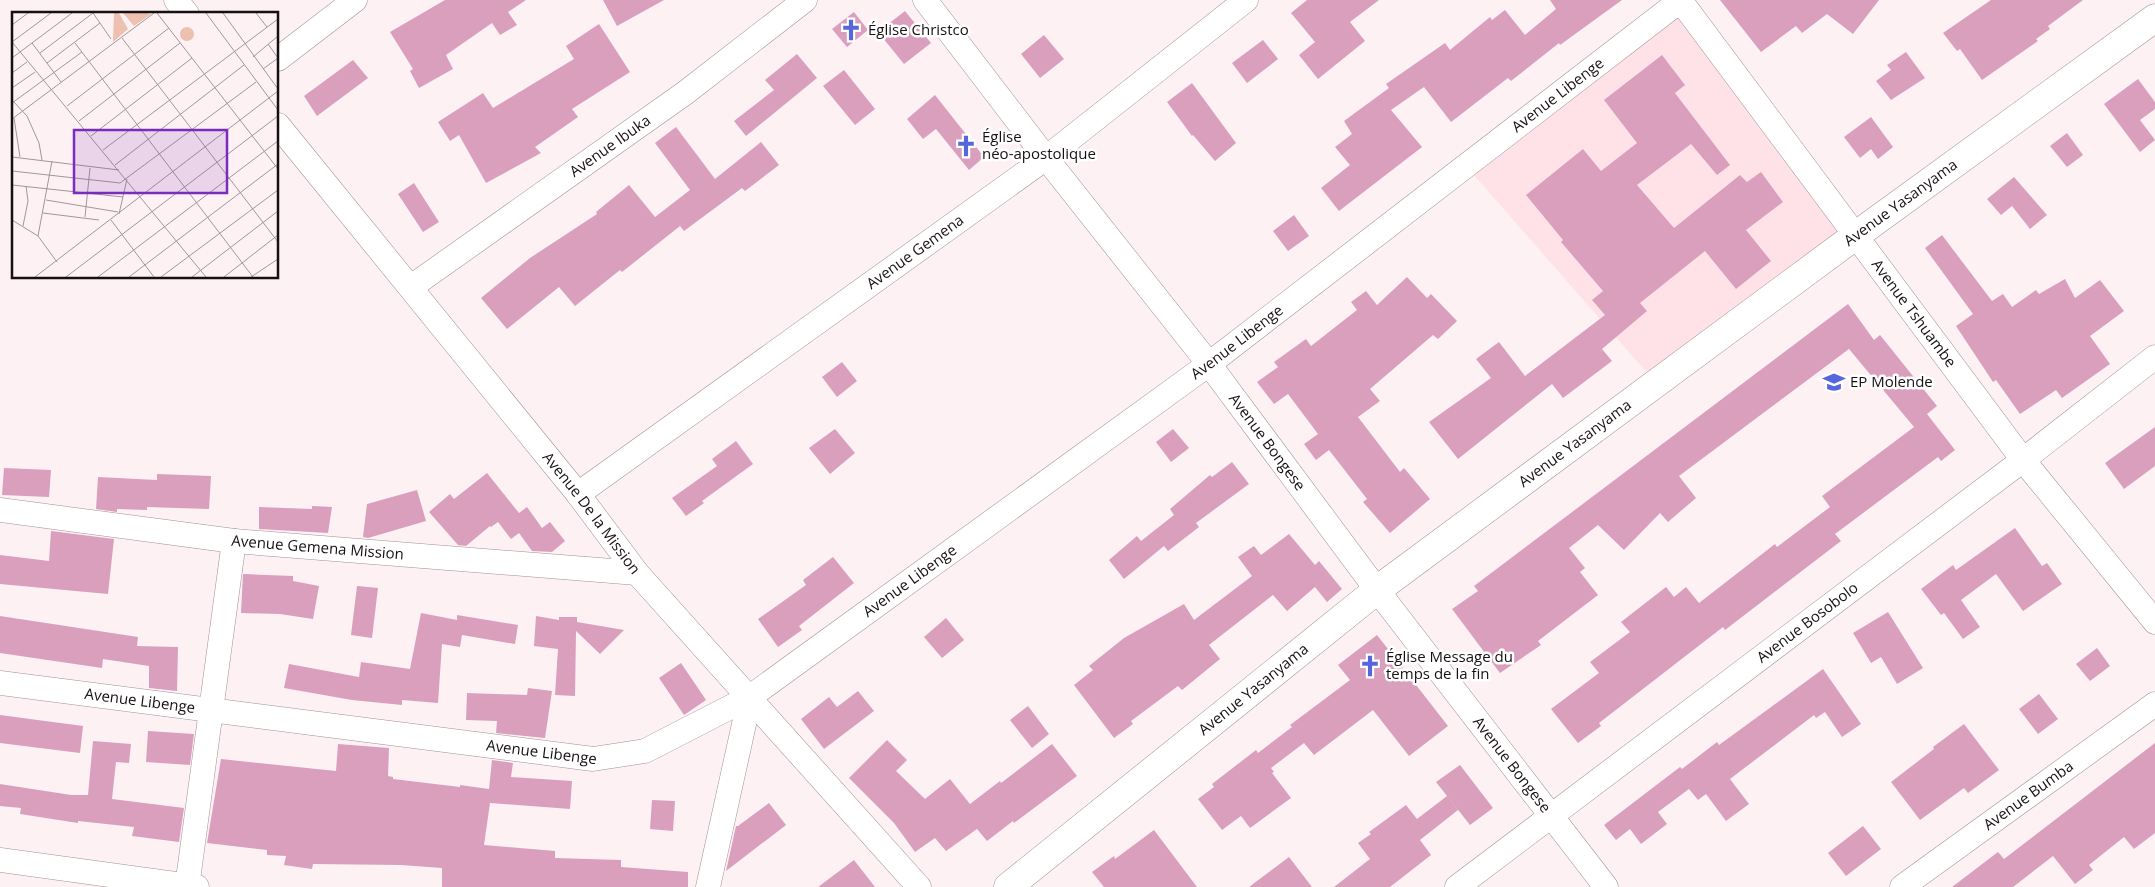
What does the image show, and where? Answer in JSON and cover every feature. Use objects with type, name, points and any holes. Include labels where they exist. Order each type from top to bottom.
[{"type":"street","points":[[176,0],[185,12]]},
{"type":"street","points":[[279,58],[355,0]]},
{"type":"street","name":"Avenue Ibuka","points":[[411,287],[685,93],[805,0]]},
{"type":"street","name":"Avenue Bongese","points":[[925,0],[1046,158],[1209,364],[1377,590],[1606,887]]},
{"type":"street","name":"Avenue Gemena","points":[[578,494],[1046,158],[1246,0]]},
{"type":"street","name":"Avenue Tshuambe","points":[[1680,0],[2023,460],[2155,622]]},
{"type":"street","name":"Avenue Libenge","points":[[0,683],[592,759],[645,751],[750,697],[1209,364],[1680,0]]},
{"type":"street","name":"Avenue Yasanyama","points":[[1008,887],[1377,590],[1855,236],[2155,18]]},
{"type":"street","name":"Avenue De la Mission","points":[[279,126],[578,494],[637,573],[919,887]]},
{"type":"street","name":"Avenue Bosobolo","points":[[1457,887],[2023,460],[2155,357]]},
{"type":"street","name":"Avenue Gemena Mission","points":[[0,510],[234,541],[637,573]]},
{"type":"street","points":[[0,860],[191,887],[211,710],[234,541]]},
{"type":"street","points":[[708,887],[750,697]]},
{"type":"street","name":"Avenue Bumba","points":[[1902,887],[2155,704]]},
{"type":"shaded area","points":[[1680,1],[1855,236],[1656,383],[1466,166]]},
{"type":"building","points":[[445,0],[526,0],[508,12],[517,25],[500,35],[492,23],[446,55],[453,69],[419,88],[410,71],[413,69],[390,32]]},
{"type":"building","points":[[603,0],[664,0],[617,26]]},
{"type":"building","points":[[1307,0],[1379,0],[1350,22],[1365,41],[1318,79],[1299,55],[1315,42],[1291,13]]},
{"type":"building","points":[[1550,0],[1622,0],[1560,45],[1559,43],[1511,81],[1508,78],[1451,122],[1424,87],[1391,110],[1422,147],[1339,211],[1321,188],[1350,165],[1335,147],[1352,134],[1344,121],[1389,88],[1386,84],[1445,43],[1450,50],[1490,17],[1492,20],[1505,10],[1525,35],[1556,9]]},
{"type":"building","points":[[1720,0],[1879,0],[1853,34],[1827,14],[1802,33],[1796,26],[1761,52]]},
{"type":"building","points":[[1991,0],[2083,0],[2048,26],[2050,29],[2036,39],[2038,41],[1982,80],[1960,49],[1957,51],[1943,33]]},
{"type":"building","points":[[905,11],[931,43],[904,64],[878,32]]},
{"type":"building","points":[[854,12],[868,30],[847,47],[832,29]]},
{"type":"building","points":[[599,24],[630,72],[572,109],[578,117],[535,147],[541,153],[486,183],[459,135],[450,141],[438,122],[483,93],[493,108],[574,59],[566,46]]},
{"type":"building","points":[[1044,35],[1064,59],[1040,78],[1021,54]]},
{"type":"building","points":[[1263,40],[1278,59],[1247,83],[1232,63]]},
{"type":"building","points":[[1906,52],[1925,78],[1891,100],[1876,81],[1891,70],[1887,65]]},
{"type":"building","points":[[797,54],[817,78],[746,136],[734,121],[774,90],[765,80]]},
{"type":"building","points":[[1662,55],[1685,85],[1675,93],[1730,165],[1717,175],[1691,144],[1637,185],[1674,228],[1740,175],[1747,182],[1761,172],[1783,202],[1746,230],[1771,261],[1736,289],[1705,251],[1640,303],[1647,311],[1602,349],[1612,361],[1563,398],[1552,384],[1458,459],[1429,422],[1491,378],[1476,359],[1499,342],[1525,376],[1605,315],[1592,300],[1603,291],[1561,242],[1563,240],[1526,195],[1583,149],[1601,171],[1637,143],[1604,100]]},
{"type":"building","points":[[353,60],[368,78],[317,116],[304,96]]},
{"type":"building","points":[[844,70],[875,109],[855,125],[823,86]]},
{"type":"building","points":[[2138,79],[2155,102],[2155,109],[2140,120],[2155,140],[2140,152],[2104,104]]},
{"type":"building","points":[[1192,83],[1236,143],[1215,161],[1192,136],[1167,102]]},
{"type":"building","points":[[935,95],[984,157],[969,170],[936,129],[923,139],[907,119]]},
{"type":"building","points":[[1871,117],[1893,147],[1878,159],[1871,149],[1860,158],[1844,137]]},
{"type":"building","points":[[676,127],[715,179],[761,142],[779,165],[745,191],[742,188],[684,231],[680,226],[575,306],[559,287],[507,329],[481,298],[530,258],[597,214],[596,212],[629,185],[655,217],[690,190],[655,143]]},
{"type":"building","points":[[2067,133],[2083,155],[2067,167],[2050,146]]},
{"type":"building","points":[[2014,177],[2047,215],[2030,229],[2012,206],[2001,215],[1987,199]]},
{"type":"building","points":[[414,183],[439,222],[423,232],[398,194]]},
{"type":"building","points":[[1294,215],[1309,236],[1288,251],[1273,231]]},
{"type":"building","points":[[1942,235],[1992,301],[2003,294],[2012,307],[2036,290],[2039,294],[2065,279],[2075,298],[2100,280],[2124,311],[2090,336],[2110,364],[2062,398],[2056,390],[2020,414],[1996,380],[1993,382],[1956,326],[1973,314],[1925,248]]},
{"type":"building","points":[[1407,277],[1427,298],[1431,294],[1457,321],[1438,339],[1433,335],[1370,389],[1380,401],[1358,417],[1400,472],[1404,468],[1430,499],[1390,533],[1363,502],[1367,499],[1329,450],[1316,460],[1304,444],[1318,434],[1288,394],[1274,404],[1257,382],[1278,367],[1274,362],[1306,339],[1311,346],[1357,310],[1351,302],[1366,291],[1377,305]]},
{"type":"building","points":[[1848,304],[1874,340],[1880,335],[1937,406],[1927,414],[1955,450],[1941,461],[1938,457],[1835,534],[1841,541],[1725,630],[1723,627],[1599,723],[1601,726],[1578,743],[1551,709],[1599,673],[1590,662],[1630,632],[1621,622],[1666,587],[1674,597],[1686,587],[1699,603],[1775,544],[1777,547],[1830,507],[1822,496],[1914,427],[1849,349],[1679,476],[1696,498],[1668,522],[1660,513],[1624,550],[1598,525],[1569,548],[1585,568],[1580,572],[1598,595],[1538,641],[1541,645],[1500,673],[1452,609],[1478,591],[1474,586]]},
{"type":"building","points":[[842,362],[857,381],[837,397],[822,377]]},
{"type":"building","points":[[2155,427],[2155,466],[2124,489],[2105,463]]},
{"type":"building","points":[[835,429],[855,453],[830,474],[809,448]]},
{"type":"building","points":[[1173,429],[1189,448],[1171,462],[1156,442]]},
{"type":"building","points":[[736,441],[753,464],[702,501],[704,503],[686,516],[672,498],[717,466],[712,459]]},
{"type":"building","points":[[1232,462],[1249,484],[1196,523],[1199,527],[1168,551],[1164,546],[1124,579],[1109,560],[1137,536],[1141,541],[1174,515],[1170,509],[1210,475],[1212,477]]},
{"type":"building","points":[[4,468],[51,470],[49,497],[2,495]]},
{"type":"building","points":[[487,473],[519,513],[527,507],[542,528],[550,522],[565,541],[552,552],[532,551],[519,533],[511,539],[498,522],[490,526],[466,546],[458,545],[429,512],[450,494],[454,499]]},
{"type":"building","points":[[157,474],[211,476],[209,509],[147,507],[147,510],[117,509],[117,512],[96,509],[98,477],[157,480]]},
{"type":"building","points":[[417,490],[426,521],[368,538],[363,537],[367,504]]},
{"type":"building","points":[[312,506],[332,507],[328,533],[259,529],[259,507],[312,509]]},
{"type":"building","points":[[2015,528],[2042,566],[2047,563],[2062,584],[2023,611],[1996,574],[1961,600],[1980,627],[1963,639],[1944,613],[1941,615],[1921,589],[1953,565],[1956,570]]},
{"type":"building","points":[[51,531],[114,539],[108,594],[0,584],[0,555],[49,561]]},
{"type":"building","points":[[1289,534],[1315,565],[1319,561],[1342,589],[1327,602],[1315,587],[1287,611],[1273,595],[1209,645],[1220,659],[1182,690],[1178,686],[1131,721],[1133,724],[1114,738],[1074,685],[1093,670],[1089,666],[1124,638],[1184,604],[1194,620],[1252,576],[1238,557],[1254,546],[1261,555]]},
{"type":"building","points":[[833,557],[854,583],[799,626],[802,630],[778,647],[758,619],[806,585],[803,580]]},
{"type":"building","points":[[243,574],[293,576],[293,581],[319,586],[313,619],[280,614],[241,613]]},
{"type":"building","points":[[357,586],[378,588],[372,638],[351,635]]},
{"type":"building","points":[[1888,612],[1923,668],[1897,684],[1881,657],[1871,663],[1853,633]]},
{"type":"building","points":[[421,613],[457,620],[457,615],[518,625],[515,644],[462,635],[460,647],[442,644],[438,703],[402,700],[402,705],[352,700],[284,688],[289,664],[359,677],[361,662],[410,669]]},
{"type":"building","points":[[0,616],[138,637],[137,646],[178,647],[177,691],[149,688],[149,666],[103,659],[102,668],[0,653]]},
{"type":"building","points":[[536,616],[559,620],[559,617],[577,617],[577,622],[624,630],[600,654],[576,631],[575,696],[555,695],[558,649],[534,646]]},
{"type":"building","points":[[946,618],[964,640],[942,658],[924,637]]},
{"type":"building","points":[[1377,635],[1448,726],[1409,756],[1373,710],[1314,755],[1304,743],[1271,768],[1274,772],[1272,773],[1291,798],[1250,828],[1241,816],[1222,830],[1198,799],[1214,787],[1212,784],[1256,750],[1258,753],[1292,727],[1290,725],[1350,680],[1338,665]]},
{"type":"building","points":[[2097,648],[2110,666],[2090,681],[2076,664]]},
{"type":"building","points":[[681,663],[706,700],[684,715],[659,678]]},
{"type":"building","points":[[1823,669],[1861,724],[1842,737],[1825,712],[1816,718],[1814,715],[1730,779],[1749,804],[1726,821],[1706,794],[1698,800],[1689,789],[1658,812],[1667,824],[1641,844],[1630,829],[1616,840],[1604,825],[1680,767],[1682,769],[1717,742],[1719,745]]},
{"type":"building","points":[[528,688],[552,691],[545,738],[496,733],[497,721],[466,720],[467,693],[527,695]]},
{"type":"building","points":[[858,691],[874,711],[824,749],[801,719],[829,697],[837,707]]},
{"type":"building","points":[[2039,694],[2058,719],[2038,734],[2019,709]]},
{"type":"building","points":[[1028,706],[1049,734],[1032,748],[1010,720]]},
{"type":"building","points":[[0,715],[83,726],[80,753],[0,743]]},
{"type":"building","points":[[1964,724],[1999,770],[1968,793],[1964,788],[1920,820],[1891,782]]},
{"type":"building","points":[[148,731],[194,734],[190,765],[146,762]]},
{"type":"building","points":[[887,740],[907,760],[896,771],[925,799],[950,779],[970,804],[1052,744],[1077,776],[987,841],[977,829],[946,851],[935,838],[915,852],[894,823],[849,778]]},
{"type":"building","points":[[93,741],[131,744],[129,763],[116,762],[112,799],[184,808],[179,842],[132,836],[134,827],[78,821],[78,823],[20,814],[21,808],[0,806],[0,784],[71,795],[88,795]]},
{"type":"building","points":[[2155,743],[2155,833],[2134,849],[2124,837],[2089,865],[2093,870],[2075,884],[2053,856],[2013,887],[1952,887],[1998,852],[2004,859]]},
{"type":"building","points":[[338,744],[389,748],[388,776],[393,777],[393,779],[489,789],[492,760],[513,763],[511,777],[572,781],[570,809],[490,803],[484,845],[555,851],[555,858],[621,860],[621,867],[688,872],[688,887],[442,887],[442,868],[401,865],[313,864],[312,869],[284,865],[286,856],[267,855],[267,850],[207,843],[221,759],[336,771]]},
{"type":"building","points":[[1460,765],[1493,808],[1470,825],[1436,782]]},
{"type":"building","points":[[1447,796],[1458,810],[1420,840],[1431,855],[1390,887],[1334,887],[1370,859],[1358,843],[1371,834],[1369,832],[1406,805],[1417,819]]},
{"type":"building","points":[[652,800],[675,801],[673,831],[650,829]]},
{"type":"building","points":[[769,803],[786,825],[726,871],[736,826]]},
{"type":"building","points":[[1863,826],[1881,849],[1846,876],[1828,853]]},
{"type":"building","points":[[1154,830],[1197,887],[1104,887],[1092,872],[1114,856],[1115,859]]},
{"type":"building","points":[[1289,857],[1312,887],[1249,887]]},
{"type":"building","points":[[854,860],[875,887],[818,887]]},
{"type":"place","name":"Église Christco","points":[[851,30]]},
{"type":"place","name":"Église néo-apostolique","points":[[966,146]]},
{"type":"place","name":"EP Molende","points":[[1834,382]]},
{"type":"place","name":"Église Message du temps de la fin","points":[[1370,666]]}]
